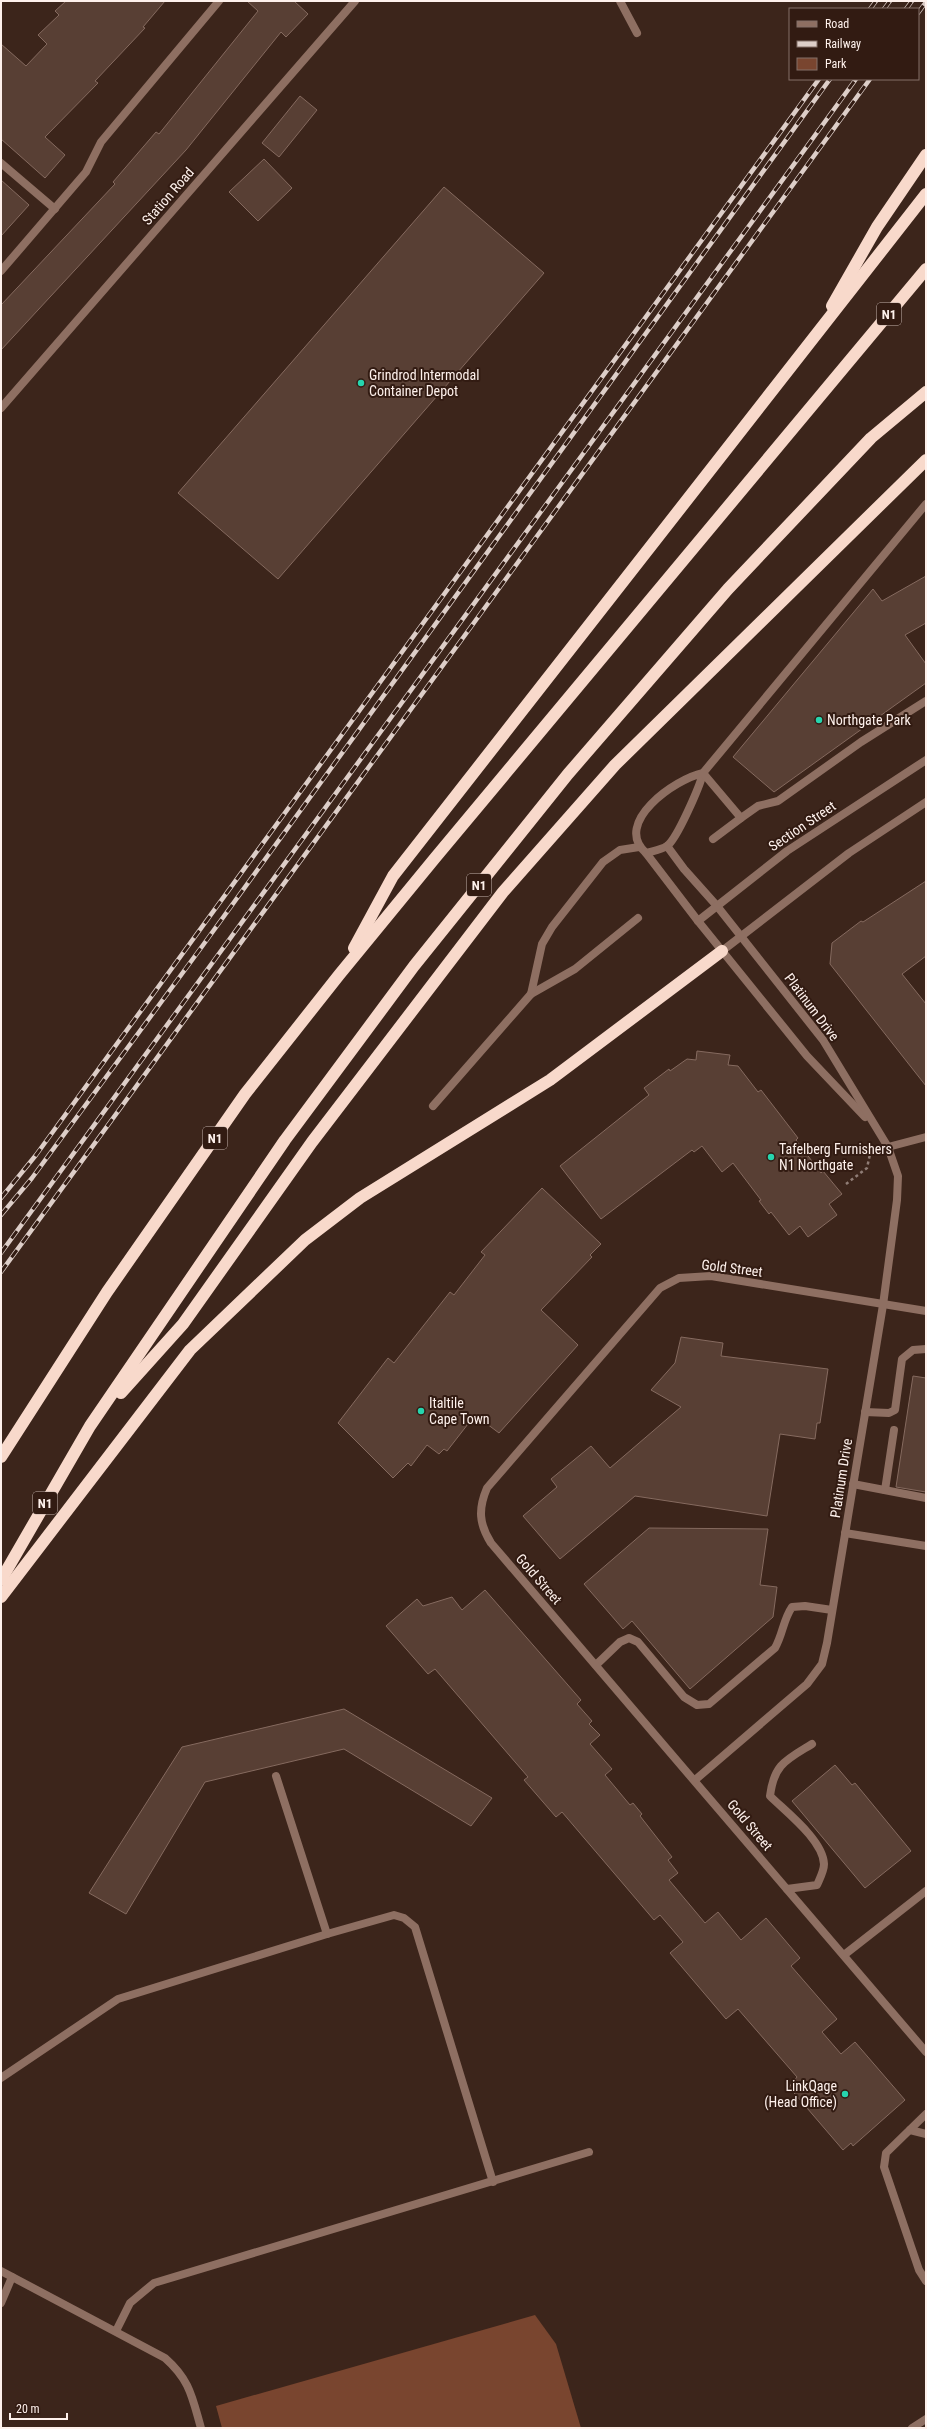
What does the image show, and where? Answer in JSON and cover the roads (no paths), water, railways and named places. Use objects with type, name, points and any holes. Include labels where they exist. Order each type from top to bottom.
[{"type":"highway","points":[[811,343],[877,227],[926,155]]},
{"type":"highway","points":[[339,975],[393,876],[926,194]]},
{"type":"highway","name":"N1","points":[[1,1457],[107,1292],[245,1094],[339,975],[926,270]]},
{"type":"highway","name":"N1","points":[[1,1580],[90,1426],[285,1140],[414,966],[558,786],[728,589],[871,438],[926,392]]},
{"type":"highway","points":[[90,1426],[183,1324],[312,1142],[503,892],[615,765],[926,460]]},
{"type":"highway","points":[[1,1596],[190,1350],[305,1240],[360,1198],[550,1080],[722,951]]},
{"type":"street","points":[[1,271],[86,172],[101,142],[219,1]]},
{"type":"street","name":"Station Road","points":[[1,408],[355,1]]},
{"type":"street","points":[[620,1],[637,33]]},
{"type":"street","points":[[1,163],[55,208]]},
{"type":"street","points":[[646,853],[668,846],[679,828],[703,773],[926,504]]},
{"type":"street","points":[[713,840],[758,806],[778,801],[861,742],[926,701]]},
{"type":"street","name":"Section Street","points":[[698,921],[787,851],[926,760]]},
{"type":"street","points":[[703,773],[741,818]]},
{"type":"street","points":[[531,994],[542,944],[552,927],[603,862],[620,850],[639,847],[635,833],[643,812],[662,794],[690,775],[703,773]]},
{"type":"street","points":[[722,951],[849,853],[926,802]]},
{"type":"street","name":"Platinum Drive","points":[[668,846],[684,869],[717,906],[823,1040],[888,1147],[898,1176],[897,1200],[883,1304],[822,1664],[807,1684],[695,1780]]},
{"type":"street","name":"Platinum Drive","points":[[639,847],[646,853],[698,921],[807,1056],[877,1129]]},
{"type":"street","points":[[433,1106],[531,994],[575,970],[638,918]]},
{"type":"street","points":[[888,1147],[926,1137]]},
{"type":"street","name":"Gold Street","points":[[926,1311],[711,1276],[679,1278],[660,1288],[487,1488],[481,1502],[480,1518],[483,1530],[491,1543],[844,1954],[926,2052]]},
{"type":"street","points":[[865,1412],[889,1413],[895,1410],[898,1403],[902,1359],[913,1350],[926,1349]]},
{"type":"street","points":[[885,1490],[894,1430]]},
{"type":"street","points":[[853,1484],[926,1498]]},
{"type":"street","points":[[845,1533],[926,1546]]},
{"type":"street","points":[[596,1665],[620,1642],[630,1638],[638,1642],[684,1697],[696,1705],[709,1704],[775,1648],[782,1637],[785,1618],[792,1607],[806,1606],[832,1610]]},
{"type":"street","points":[[787,1889],[817,1885],[823,1872],[824,1863],[812,1837],[770,1796],[772,1778],[782,1764],[812,1744]]},
{"type":"street","points":[[276,1776],[327,1934]]},
{"type":"street","points":[[844,1954],[926,1891]]},
{"type":"street","points":[[1,2078],[118,1999],[327,1934],[394,1915],[404,1918],[415,1927],[493,2182]]},
{"type":"street","points":[[926,2114],[886,2153],[884,2167],[918,2270],[926,2281]]},
{"type":"street","points":[[910,2130],[926,2134]]},
{"type":"street","points":[[116,2331],[130,2303],[154,2282],[493,2182],[589,2152]]},
{"type":"street","points":[[1,2271],[165,2358],[180,2372],[189,2386],[201,2428]]},
{"type":"street","points":[[1,2303],[12,2277]]},
{"type":"street","points":[[913,2427],[926,2419]]},
{"type":"railway","points":[[871,8],[876,1]]},
{"type":"railway","points":[[885,8],[890,1]]},
{"type":"railway","points":[[907,8],[912,1]]},
{"type":"railway","points":[[919,12],[926,2]]},
{"type":"railway","points":[[1,1198],[36,1155],[818,80]]},
{"type":"railway","points":[[1,1215],[32,1178],[206,941],[829,80]]},
{"type":"railway","points":[[1,1253],[855,80]]},
{"type":"railway","points":[[1,1272],[869,80]]},
{"type":"place","name":"Grindrod Intermodal Container Depot","points":[[361,383]]},
{"type":"place","name":"Northgate Park","points":[[819,720]]},
{"type":"place","name":"Tafelberg Furnishers N1 Northgate","points":[[771,1157]]},
{"type":"place","name":"Italtile Cape Town","points":[[421,1411]]},
{"type":"place","name":"LinkQage (Head Office)","points":[[845,2094]]}]
